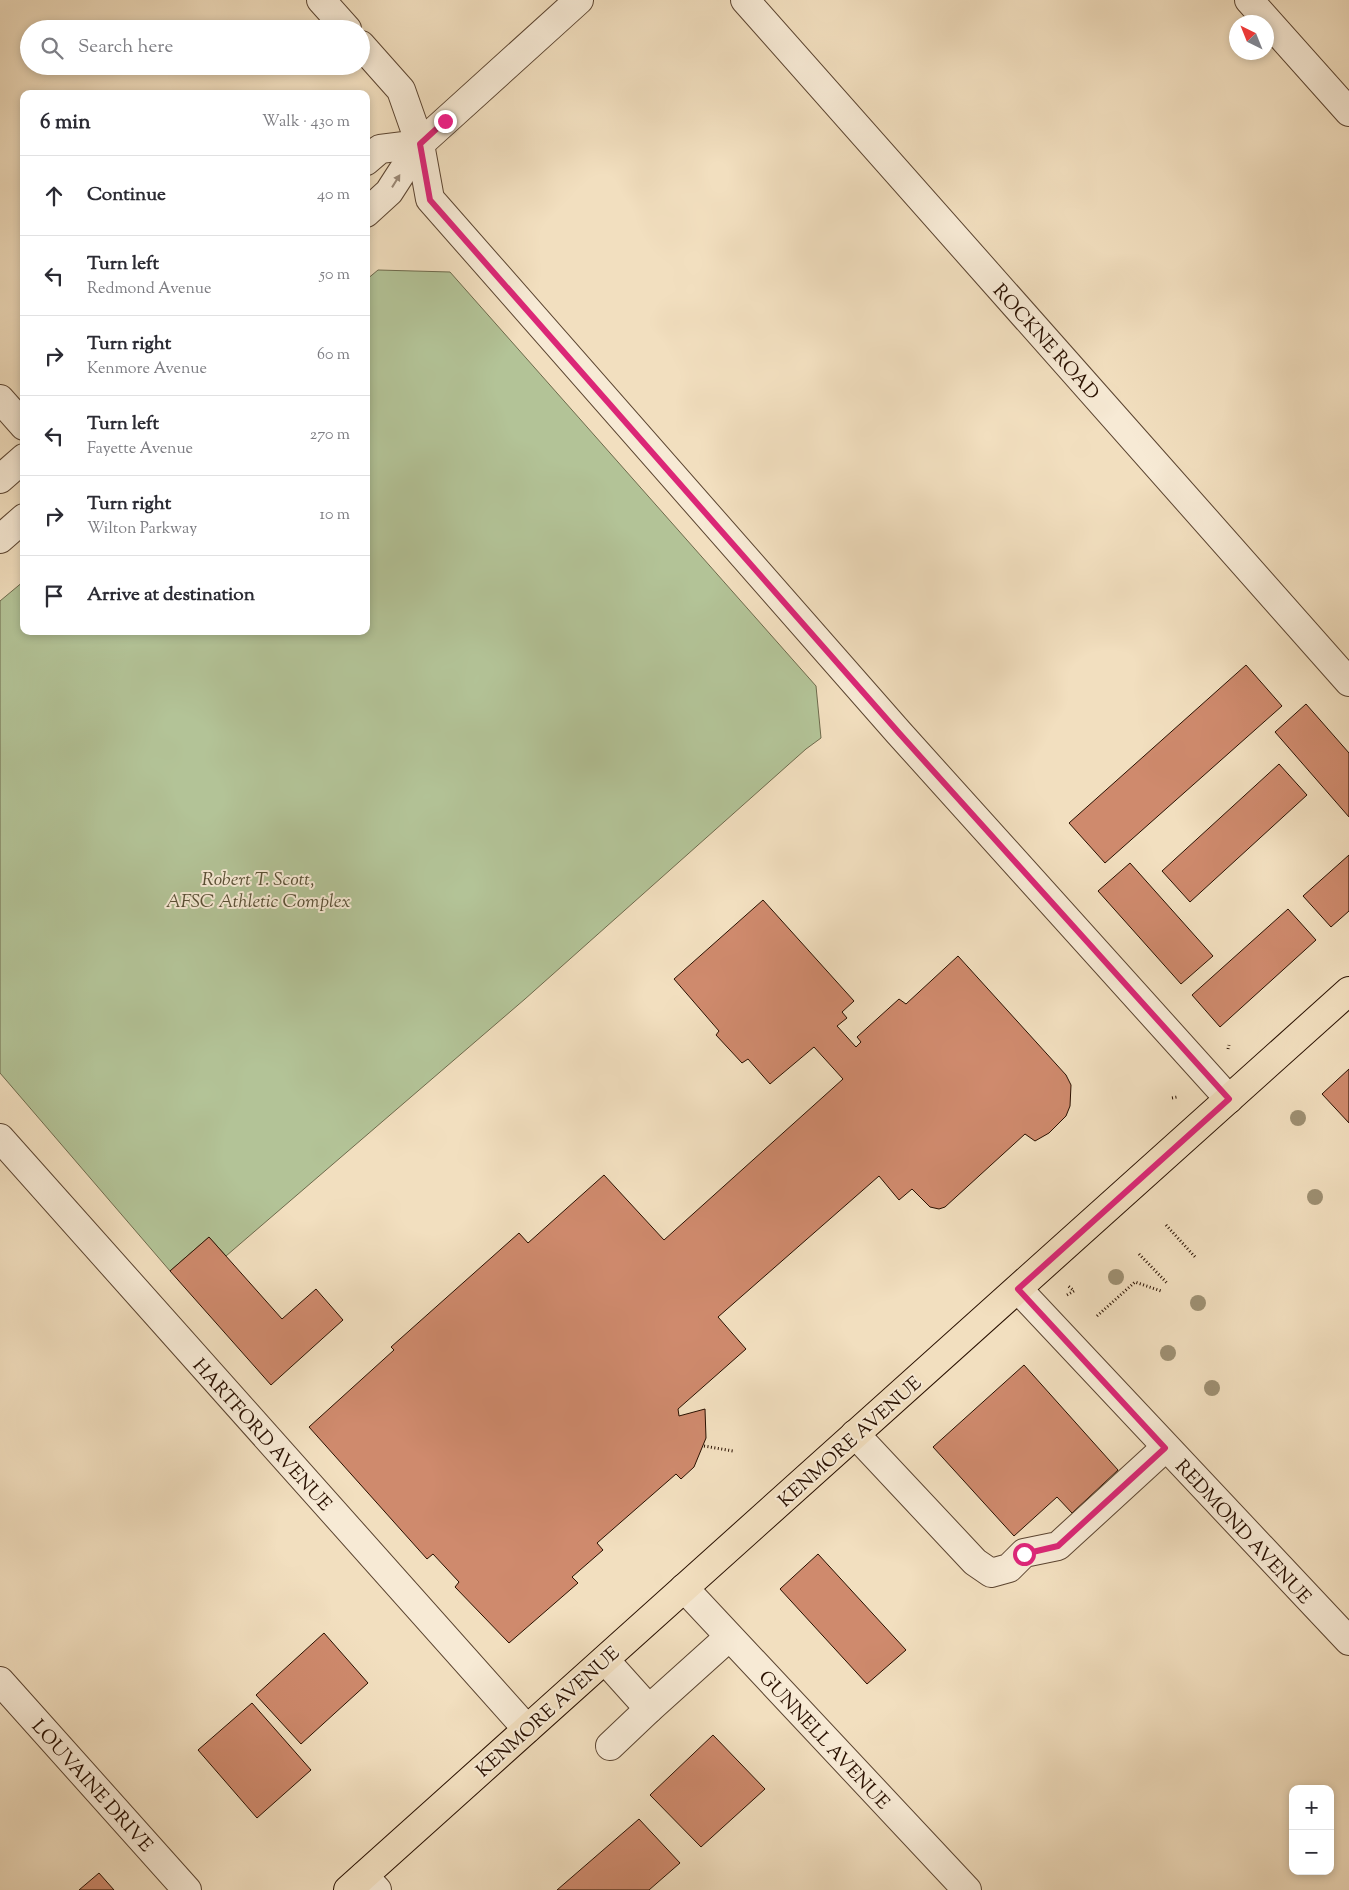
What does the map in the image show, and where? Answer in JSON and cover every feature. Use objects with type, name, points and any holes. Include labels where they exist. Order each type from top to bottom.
[{"type":"main road","name":"KENMORE AVENUE","points":[[363,1885],[527,1729],[1349,991]]},
{"type":"street","points":[[321,0],[338,20]]},
{"type":"street","points":[[370,209],[389,192],[420,144],[578,0]]},
{"type":"street","name":"ROCKNE ROAD","points":[[745,0],[1349,682]]},
{"type":"street","points":[[1249,0],[1349,112]]},
{"type":"street","points":[[370,55],[401,90],[420,144],[430,200],[899,733],[1229,1099]]},
{"type":"street","points":[[370,158],[380,149],[420,144]]},
{"type":"street","points":[[0,399],[20,422]]},
{"type":"street","points":[[0,479],[20,462]]},
{"type":"street","points":[[0,539],[20,522]]},
{"type":"street","name":"HARTFORD AVENUE","points":[[0,1138],[527,1729]]},
{"type":"street","name":"REDMOND AVENUE","points":[[1018,1289],[1165,1448],[1349,1641]]},
{"type":"street","points":[[855,1434],[974,1562],[990,1572],[1008,1568],[1024,1554],[1058,1546],[1165,1448]]},
{"type":"street","name":"GUNNELL AVENUE","points":[[684,1588],[966,1890]]},
{"type":"street","points":[[610,1746],[730,1637]]},
{"type":"street","points":[[605,1660],[650,1709]]},
{"type":"street","name":"LOUVAINE DRIVE","points":[[0,1681],[187,1890]]},
{"type":"path","points":[[1166,1225],[1196,1258]]},
{"type":"path","points":[[1139,1254],[1168,1284]]},
{"type":"path","points":[[1098,1316],[1135,1282],[1161,1291]]},
{"type":"path","points":[[1067,1285],[1074,1291],[1067,1295]]},
{"type":"path","points":[[704,1446],[733,1451]]},
{"type":"green space","name":"Robert T. Scott, AFSC Athletic Complex","points":[[378,270],[450,272],[816,686],[821,738],[806,749],[525,999],[226,1256],[209,1237],[170,1271],[0,1073],[0,601],[20,584],[20,635],[370,635],[370,277]]},
{"type":"building","points":[[1246,665],[1282,706],[1105,863],[1069,823]]},
{"type":"building","points":[[1306,704],[1349,753],[1349,817],[1275,732]]},
{"type":"building","points":[[1279,764],[1307,795],[1190,902],[1162,871]]},
{"type":"building","points":[[1349,855],[1349,911],[1331,927],[1303,896]]},
{"type":"building","points":[[1130,863],[1213,956],[1181,984],[1098,891]]},
{"type":"building","points":[[763,900],[854,1001],[842,1012],[847,1018],[837,1026],[856,1047],[861,1042],[857,1037],[899,999],[906,1004],[958,956],[1066,1075],[1071,1085],[1070,1106],[1066,1116],[1049,1133],[1035,1141],[1025,1134],[945,1207],[939,1209],[930,1207],[912,1189],[899,1200],[879,1176],[718,1317],[746,1349],[678,1409],[679,1416],[705,1409],[706,1438],[694,1467],[681,1479],[676,1474],[597,1543],[603,1550],[572,1577],[578,1583],[509,1643],[455,1587],[459,1582],[433,1554],[427,1559],[309,1427],[394,1350],[391,1347],[519,1233],[528,1243],[604,1175],[664,1240],[843,1079],[814,1047],[770,1084],[748,1059],[742,1063],[716,1035],[719,1031],[674,979]]},
{"type":"building","points":[[1288,909],[1316,940],[1220,1027],[1192,995]]},
{"type":"building","points":[[1349,1069],[1349,1123],[1322,1094]]},
{"type":"building","points":[[209,1237],[282,1319],[316,1289],[343,1320],[271,1385],[170,1271]]},
{"type":"building","points":[[1024,1365],[1118,1470],[1072,1513],[1057,1497],[1014,1536],[933,1447]]},
{"type":"building","points":[[818,1554],[906,1650],[867,1684],[780,1589]]},
{"type":"building","points":[[324,1633],[368,1683],[301,1744],[256,1695]]},
{"type":"building","points":[[252,1703],[311,1770],[257,1818],[198,1750]]},
{"type":"building","points":[[713,1735],[765,1789],[701,1847],[650,1795]]},
{"type":"building","points":[[639,1819],[680,1863],[649,1890],[557,1890]]},
{"type":"building","points":[[99,1873],[114,1890],[79,1890]]},
{"type":"route","points":[[445,121],[420,144],[430,200],[899,733],[1229,1099],[1018,1289],[1165,1448],[1058,1546],[1024,1554]]}]
